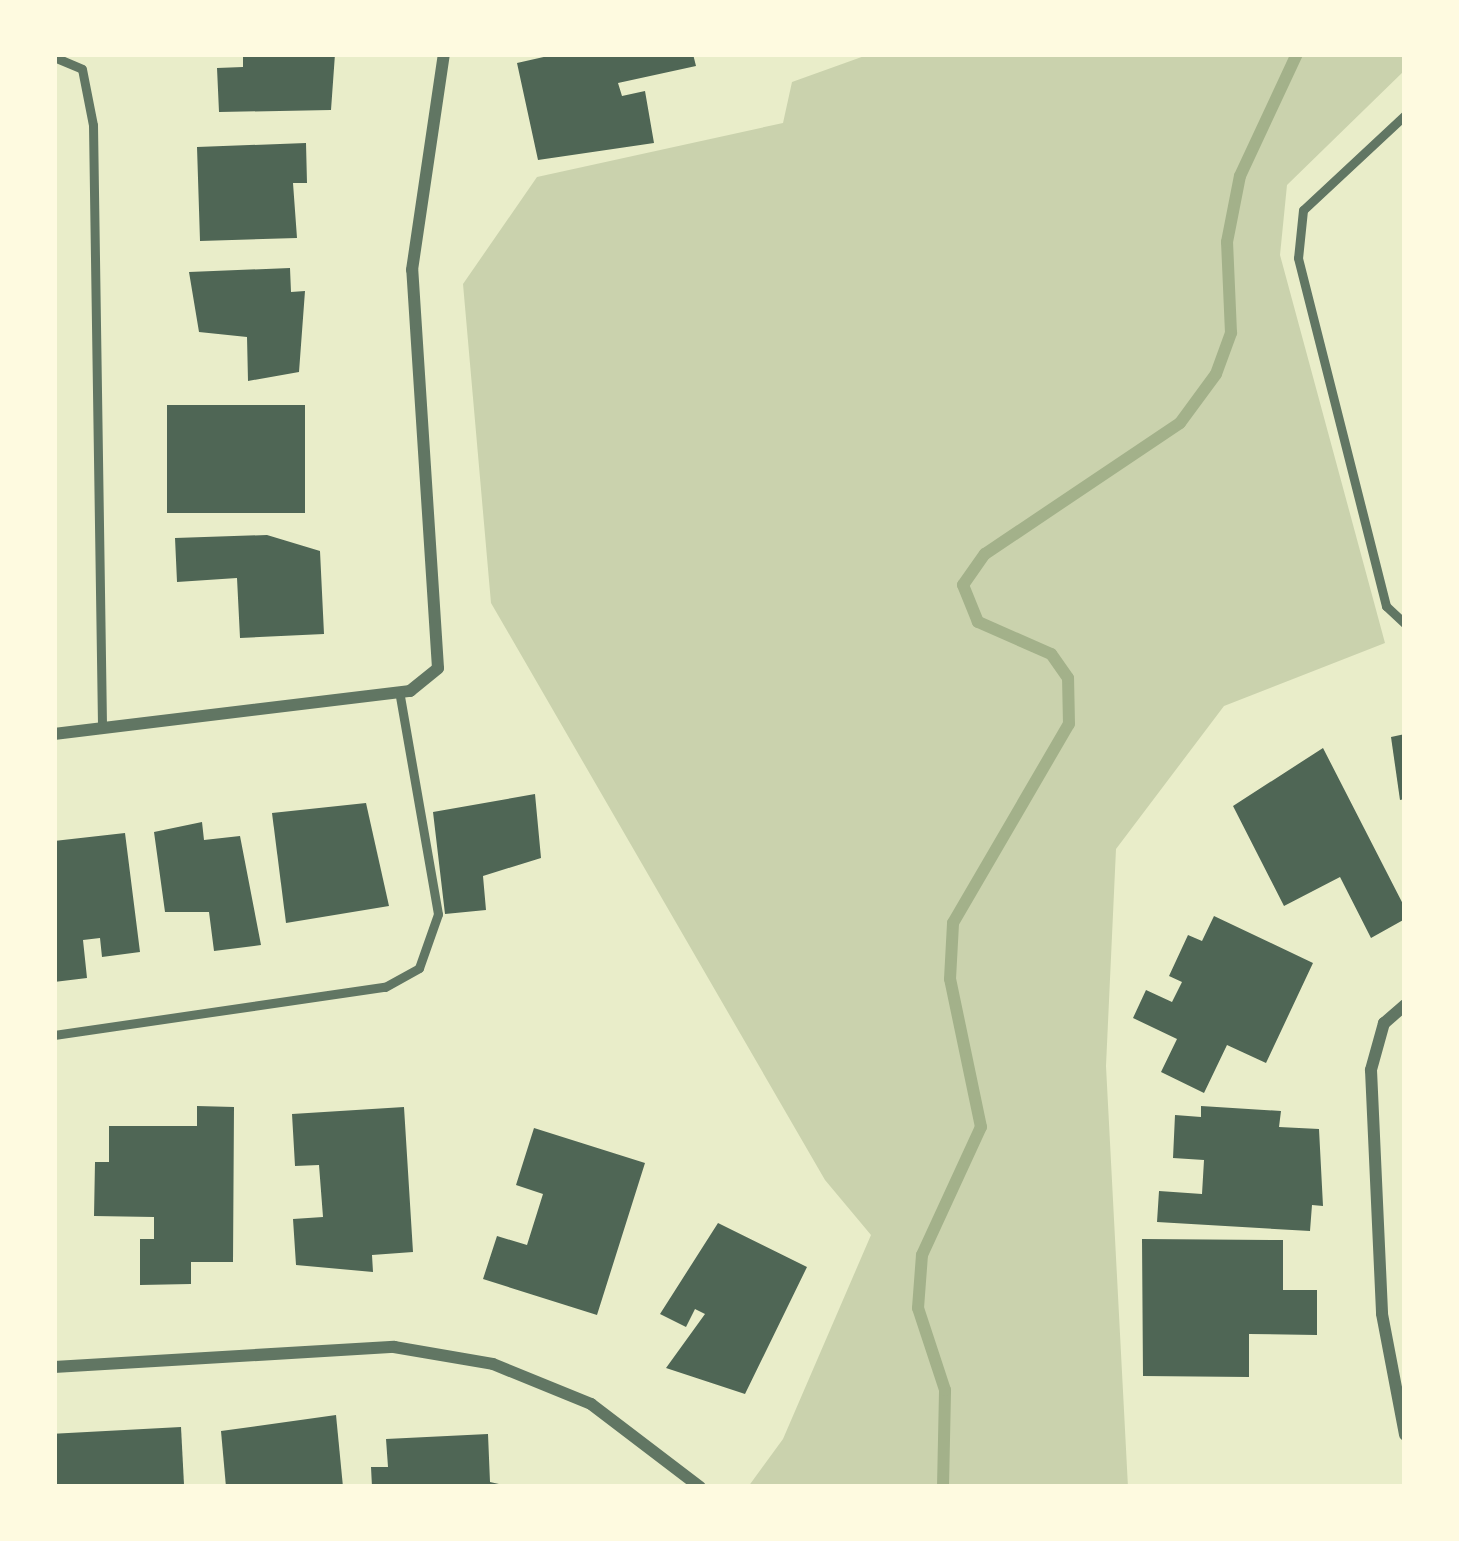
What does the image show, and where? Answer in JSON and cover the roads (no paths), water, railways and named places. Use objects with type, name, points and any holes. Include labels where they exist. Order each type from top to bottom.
[{"type":"street","points":[[54,734],[399,691],[438,668],[412,270],[444,54]]},
{"type":"street","points":[[1405,1005],[1384,1023],[1371,1070],[1382,1314],[1405,1435]]},
{"type":"street","points":[[54,1367],[394,1347],[493,1364],[591,1404],[700,1487]]},
{"type":"lane","points":[[54,58],[82,69],[93,125],[102,727]]},
{"type":"lane","points":[[1405,115],[1304,210],[1298,258],[1386,606],[1405,624]]},
{"type":"lane","points":[[54,1035],[385,987],[419,968],[438,914],[399,691]]},
{"type":"waterway","points":[[943,1487],[945,1390],[918,1308],[922,1255],[981,1127],[950,979],[953,923],[1069,724],[1068,678],[1051,654],[978,622],[963,585],[985,554],[1180,423],[1216,374],[1231,333],[1227,242],[1240,176],[1297,54]]}]
